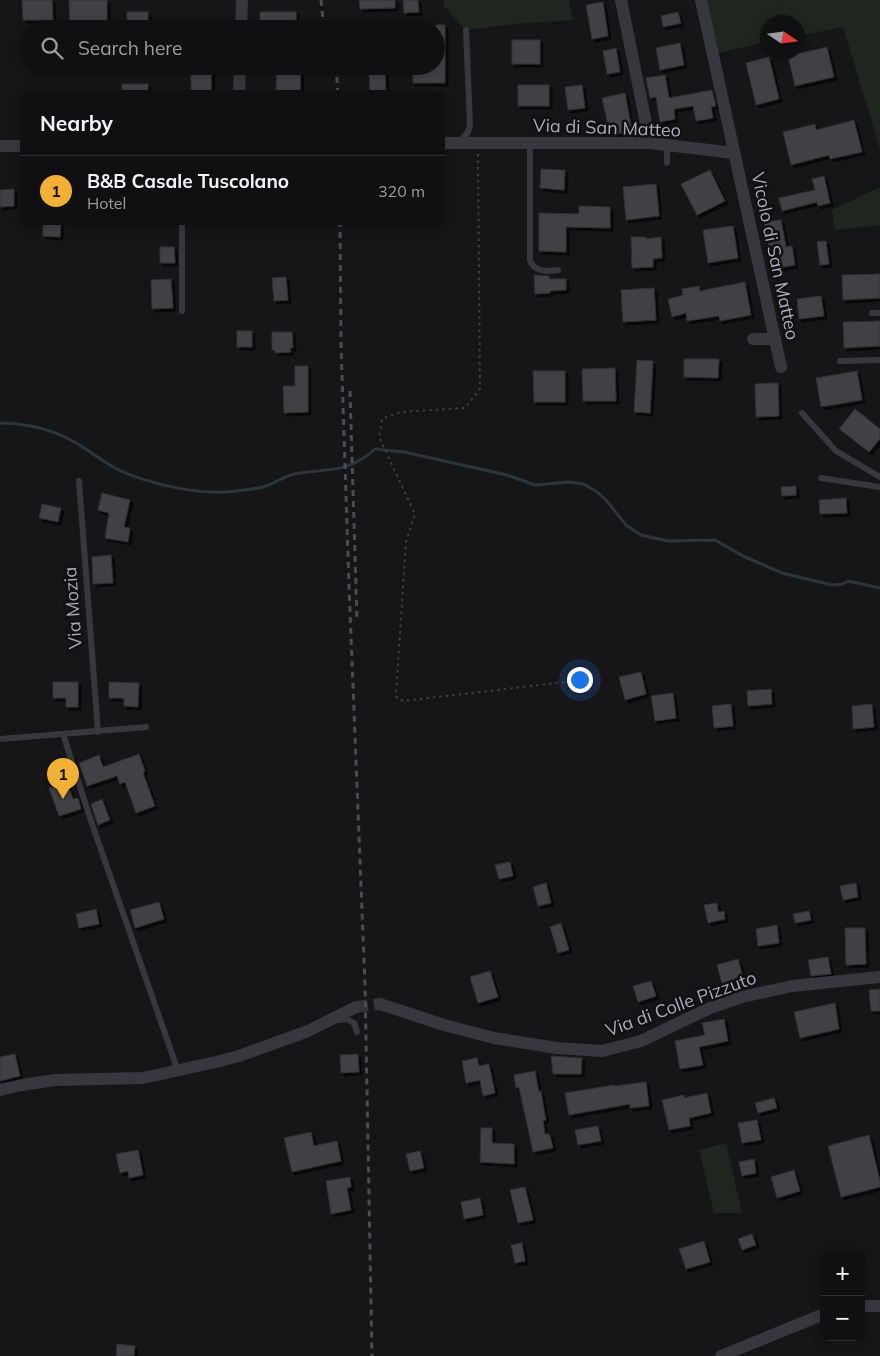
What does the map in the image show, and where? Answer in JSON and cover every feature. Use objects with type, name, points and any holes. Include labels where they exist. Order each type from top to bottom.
[{"type":"street","points":[[241,20],[242,0]]},
{"type":"street","points":[[621,0],[650,143]]},
{"type":"street","points":[[701,0],[734,153]]},
{"type":"street","points":[[239,90],[240,75]]},
{"type":"street","name":"Via di San Matteo","points":[[445,143],[650,143],[734,153]]},
{"type":"street","points":[[0,146],[20,146]]},
{"type":"street","name":"Vicolo di San Matteo","points":[[734,153],[781,367]]},
{"type":"street","points":[[752,339],[775,338]]},
{"type":"street","name":"Via di Colle Pizzuto","points":[[380,1004],[444,1025],[494,1038],[557,1048],[602,1051],[641,1041],[710,1008],[742,997],[792,986],[880,977]]},
{"type":"street","points":[[0,1090],[48,1081],[135,1078],[178,1071],[239,1056],[308,1031],[356,1007]]},
{"type":"street","points":[[865,1306],[880,1306]]},
{"type":"street","points":[[721,1356],[820,1316]]},
{"type":"lane","points":[[459,143],[468,132],[470,125],[466,30]]},
{"type":"lane","points":[[530,143],[531,265],[542,271],[558,270]]},
{"type":"lane","points":[[667,145],[668,163]]},
{"type":"lane","points":[[182,225],[182,312]]},
{"type":"lane","points":[[872,313],[880,313]]},
{"type":"lane","points":[[840,361],[880,360]]},
{"type":"lane","points":[[802,413],[836,451],[880,477]]},
{"type":"lane","points":[[821,478],[880,487]]},
{"type":"lane","name":"Via Mozia","points":[[78,481],[98,732]]},
{"type":"lane","points":[[0,739],[146,727]]},
{"type":"lane","points":[[63,734],[87,819],[178,1071]]},
{"type":"lane","points":[[328,1021],[342,1019],[351,1021],[356,1025],[357,1032]]},
{"type":"path","points":[[478,143],[480,390],[465,408],[400,412],[382,419],[379,437],[415,514],[406,542],[396,695],[397,698],[403,701],[582,680]]},
{"type":"shaded area","points":[[444,0],[569,0],[573,20],[514,24],[466,30],[444,6]]},
{"type":"shaded area","points":[[706,0],[880,0],[880,149],[843,27],[805,35],[805,15],[760,15],[760,44],[713,54]]},
{"type":"shaded area","points":[[880,187],[880,225],[835,230],[832,210]]},
{"type":"shaded area","points":[[726,1143],[742,1213],[714,1213],[699,1150]]},
{"type":"building","points":[[22,0],[52,0],[53,20],[23,20]]},
{"type":"building","points":[[69,0],[107,0],[107,20],[70,20]]},
{"type":"building","points":[[359,0],[395,0],[395,8],[360,9]]},
{"type":"building","points":[[403,0],[418,0],[419,12],[404,13]]},
{"type":"building","points":[[603,2],[608,36],[592,39],[586,5]]},
{"type":"building","points":[[127,12],[148,12],[148,20],[127,20]]},
{"type":"building","points":[[260,12],[296,12],[296,20],[260,20]]},
{"type":"building","points":[[678,12],[681,23],[663,27],[661,16]]},
{"type":"building","points":[[512,40],[540,40],[540,64],[512,64]]},
{"type":"building","points":[[680,43],[684,65],[660,70],[656,48]]},
{"type":"building","points":[[827,47],[834,77],[795,86],[789,60],[805,60],[805,52]]},
{"type":"building","points":[[616,48],[620,72],[607,74],[603,51]]},
{"type":"building","points":[[760,59],[770,60],[779,99],[756,105],[746,63]]},
{"type":"building","points":[[191,75],[212,75],[211,90],[191,90]]},
{"type":"building","points":[[277,75],[301,75],[300,90],[276,90]]},
{"type":"building","points":[[369,75],[385,75],[386,90],[370,90]]},
{"type":"building","points":[[413,75],[445,75],[445,83],[413,83]]},
{"type":"building","points":[[665,75],[669,98],[712,90],[716,106],[711,107],[713,118],[696,121],[693,106],[674,109],[675,119],[660,122],[656,97],[650,98],[646,78]]},
{"type":"building","points":[[122,84],[148,84],[148,90],[122,90]]},
{"type":"building","points":[[518,85],[549,85],[549,106],[518,106]]},
{"type":"building","points":[[582,85],[585,108],[568,110],[565,87]]},
{"type":"building","points":[[625,93],[632,131],[610,135],[602,98]]},
{"type":"building","points":[[854,120],[862,152],[830,159],[829,155],[791,165],[783,132],[815,124],[816,130]]},
{"type":"building","points":[[541,169],[565,170],[564,190],[540,188]]},
{"type":"building","points":[[710,170],[725,201],[697,215],[681,184]]},
{"type":"building","points":[[824,176],[830,203],[818,206],[817,202],[782,211],[779,198],[815,190],[812,179]]},
{"type":"building","points":[[656,184],[659,216],[626,220],[623,187]]},
{"type":"building","points":[[14,189],[14,206],[0,207],[0,190]]},
{"type":"building","points":[[579,206],[610,207],[610,228],[566,227],[566,252],[539,251],[539,213],[579,214]]},
{"type":"building","points":[[781,220],[786,247],[792,246],[795,265],[773,269],[764,222]]},
{"type":"building","points":[[43,225],[61,225],[60,237],[43,236]]},
{"type":"building","points":[[733,226],[738,258],[708,263],[703,230]]},
{"type":"building","points":[[631,237],[646,237],[646,239],[661,237],[662,258],[653,259],[653,267],[632,268]]},
{"type":"building","points":[[826,241],[829,264],[820,265],[817,242]]},
{"type":"building","points":[[160,247],[174,247],[175,263],[160,263]]},
{"type":"building","points":[[880,274],[880,298],[843,300],[842,275]]},
{"type":"building","points":[[534,275],[549,276],[549,279],[566,279],[566,290],[535,294]]},
{"type":"building","points":[[286,277],[288,300],[274,301],[272,278]]},
{"type":"building","points":[[171,279],[173,308],[152,309],[151,280]]},
{"type":"building","points":[[745,282],[751,315],[720,321],[719,316],[687,321],[686,313],[672,317],[668,299],[683,295],[682,289],[699,286],[700,291]]},
{"type":"building","points":[[654,288],[656,320],[623,322],[621,290]]},
{"type":"building","points":[[821,296],[824,316],[799,319],[797,299]]},
{"type":"building","points":[[880,321],[880,346],[844,348],[843,322]]},
{"type":"building","points":[[237,331],[252,331],[252,347],[237,347]]},
{"type":"building","points":[[272,332],[292,332],[293,348],[290,348],[291,352],[275,353],[275,350],[272,350]]},
{"type":"building","points":[[684,359],[719,359],[718,378],[684,377]]},
{"type":"building","points":[[637,360],[653,361],[650,413],[634,412]]},
{"type":"building","points":[[295,366],[308,366],[308,412],[284,413],[283,386],[295,386]]},
{"type":"building","points":[[615,368],[616,401],[583,401],[582,369]]},
{"type":"building","points":[[533,371],[565,371],[565,402],[534,402]]},
{"type":"building","points":[[857,371],[862,400],[821,407],[816,378]]},
{"type":"building","points":[[778,383],[779,416],[756,417],[755,384]]},
{"type":"building","points":[[855,409],[880,429],[880,439],[869,452],[839,429]]},
{"type":"building","points":[[796,486],[796,495],[782,496],[781,487]]},
{"type":"building","points":[[102,493],[130,500],[124,527],[130,528],[128,542],[105,538],[109,513],[98,510]]},
{"type":"building","points":[[846,498],[847,513],[820,514],[819,500]]},
{"type":"building","points":[[42,504],[61,508],[58,522],[39,518]]},
{"type":"building","points":[[111,555],[113,583],[93,584],[92,557]]},
{"type":"building","points":[[641,672],[646,694],[625,700],[619,677]]},
{"type":"building","points":[[53,682],[78,682],[78,707],[66,707],[66,698],[53,698]]},
{"type":"building","points":[[109,682],[139,683],[138,707],[124,706],[124,698],[109,698]]},
{"type":"building","points":[[771,689],[772,704],[748,706],[747,691]]},
{"type":"building","points":[[673,693],[676,718],[655,721],[651,696]]},
{"type":"building","points":[[731,704],[733,726],[714,728],[712,706]]},
{"type":"building","points":[[872,704],[874,727],[853,729],[852,706]]},
{"type":"building","points":[[139,754],[145,771],[143,773],[155,806],[136,813],[125,782],[120,784],[117,776],[87,786],[79,763],[99,755],[103,767]]},
{"type":"building","points":[[67,782],[73,799],[78,798],[81,809],[59,816],[49,788]]},
{"type":"building","points":[[102,799],[110,820],[98,825],[91,804]]},
{"type":"building","points":[[510,862],[513,876],[499,879],[495,865]]},
{"type":"building","points":[[546,883],[551,903],[538,906],[533,887]]},
{"type":"building","points":[[856,883],[858,897],[843,900],[840,886]]},
{"type":"building","points":[[159,902],[164,919],[135,928],[130,910]]},
{"type":"building","points":[[717,903],[718,912],[724,911],[725,919],[708,923],[704,905]]},
{"type":"building","points":[[96,909],[99,924],[79,928],[76,914]]},
{"type":"building","points":[[809,911],[811,920],[795,923],[793,914]]},
{"type":"building","points":[[561,923],[569,950],[558,953],[550,927]]},
{"type":"building","points":[[777,925],[779,943],[758,946],[756,929]]},
{"type":"building","points":[[845,928],[865,928],[866,964],[846,965]]},
{"type":"building","points":[[828,957],[831,974],[811,976],[808,960]]},
{"type":"building","points":[[738,959],[745,985],[724,991],[717,965]]},
{"type":"building","points":[[490,971],[498,997],[478,1003],[470,977]]},
{"type":"building","points":[[651,981],[656,996],[638,1002],[633,986]]},
{"type":"building","points":[[880,989],[880,1011],[871,1011],[869,990]]},
{"type":"building","points":[[835,1003],[839,1029],[800,1038],[794,1012]]},
{"type":"building","points":[[724,1019],[728,1041],[699,1047],[703,1065],[680,1069],[675,1041],[705,1035],[702,1023]]},
{"type":"building","points":[[15,1054],[20,1076],[0,1081],[0,1057]]},
{"type":"building","points":[[358,1054],[359,1072],[341,1073],[340,1055]]},
{"type":"building","points":[[551,1056],[582,1058],[581,1074],[553,1074]]},
{"type":"building","points":[[477,1058],[479,1066],[489,1064],[495,1093],[483,1096],[480,1080],[466,1083],[462,1061]]},
{"type":"building","points":[[535,1071],[546,1120],[543,1120],[545,1134],[549,1134],[553,1148],[533,1152],[519,1087],[516,1088],[514,1075]]},
{"type":"building","points":[[646,1082],[649,1106],[630,1108],[630,1104],[569,1115],[565,1093]]},
{"type":"building","points":[[707,1093],[711,1113],[689,1118],[690,1126],[669,1130],[662,1100],[684,1095],[684,1098]]},
{"type":"building","points":[[774,1098],[777,1108],[758,1113],[755,1103]]},
{"type":"building","points":[[757,1120],[761,1140],[742,1143],[738,1123]]},
{"type":"building","points":[[598,1126],[601,1141],[578,1145],[575,1130]]},
{"type":"building","points":[[481,1128],[492,1128],[492,1143],[514,1144],[514,1164],[480,1162]]},
{"type":"building","points":[[311,1132],[314,1146],[337,1141],[341,1161],[292,1172],[284,1138]]},
{"type":"building","points":[[869,1135],[880,1187],[841,1197],[828,1146]]},
{"type":"building","points":[[138,1150],[143,1175],[129,1178],[128,1171],[120,1173],[116,1154]]},
{"type":"building","points":[[420,1151],[424,1168],[410,1171],[406,1154]]},
{"type":"building","points":[[754,1159],[756,1173],[742,1176],[739,1162]]},
{"type":"building","points":[[794,1170],[800,1191],[777,1198],[771,1177]]},
{"type":"building","points":[[350,1177],[351,1187],[347,1188],[351,1210],[331,1214],[326,1181]]},
{"type":"building","points":[[525,1187],[533,1220],[518,1223],[510,1190]]},
{"type":"building","points":[[480,1198],[483,1215],[464,1219],[461,1202]]},
{"type":"building","points":[[752,1234],[756,1245],[742,1250],[738,1239]]},
{"type":"building","points":[[704,1241],[710,1262],[686,1269],[679,1249]]},
{"type":"building","points":[[522,1243],[525,1261],[515,1263],[511,1245]]},
{"type":"building","points":[[117,1344],[135,1346],[134,1356],[116,1356]]},
{"type":"waterway","points":[[0,423],[19,424],[56,433],[73,441],[121,471],[166,486],[203,492],[230,492],[259,488],[294,474],[337,469],[356,463],[375,449],[404,452],[507,475],[535,485],[570,482],[583,484],[596,491],[606,500],[626,525],[641,535],[668,541],[715,540],[743,556],[782,573],[832,585],[843,584],[848,581],[880,588]]},
{"type":"tunnel","points":[[356,1007],[380,1004]]},
{"type":"railway","points":[[321,0],[323,20]]},
{"type":"railway","points":[[337,75],[338,90]]},
{"type":"railway","points":[[340,225],[341,344],[365,985],[372,1356]]},
{"type":"railway","points":[[350,391],[357,621]]},
{"type":"place","name":"B&B Casale Tuscolano","points":[[63,799]]}]
